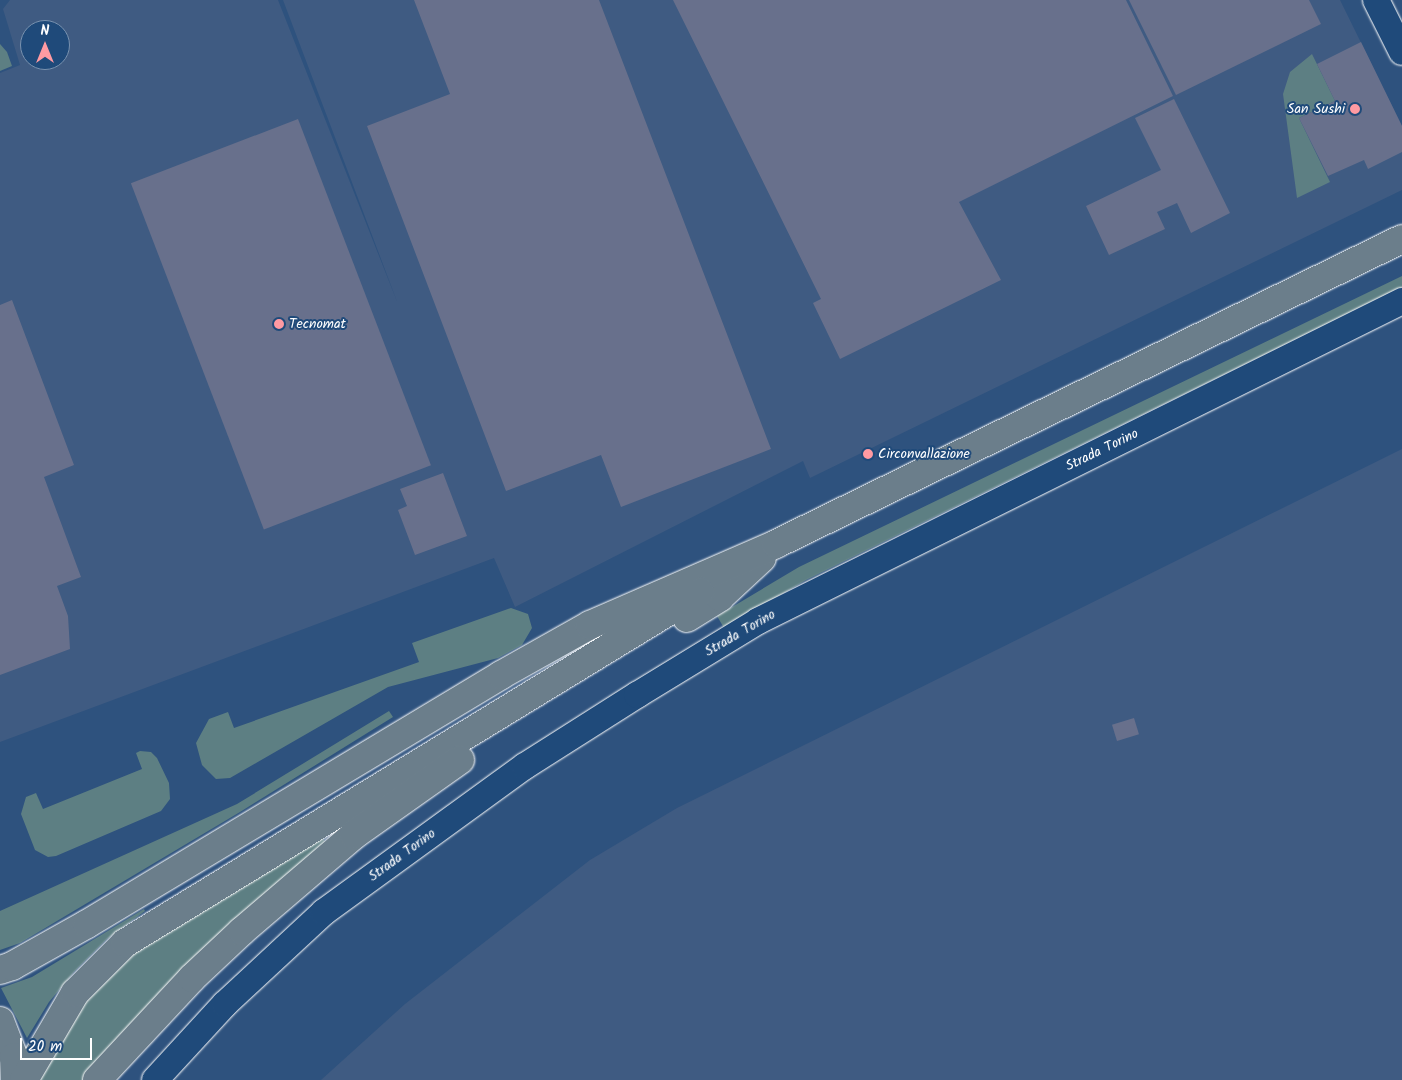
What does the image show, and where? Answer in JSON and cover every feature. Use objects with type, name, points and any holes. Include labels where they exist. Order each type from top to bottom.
[{"type":"main road","points":[[0,970],[12,966],[87,924],[501,674],[590,625],[776,544],[1402,239]]},
{"type":"main road","points":[[24,1080],[75,993],[125,944],[582,666],[776,544]]},
{"type":"main road","points":[[97,1080],[206,964],[354,836],[435,776],[720,597],[776,544]]},
{"type":"main road","points":[[0,1021],[14,1057],[15,1080]]},
{"type":"street","points":[[1376,0],[1402,52]]},
{"type":"street","name":"Strada Torino","points":[[155,1080],[225,1004],[324,912],[525,766],[637,695],[758,621],[1402,301]]},
{"type":"shaded area","points":[[10,0],[278,0],[398,304],[283,0],[1340,0],[1402,126],[1402,190],[810,478],[803,461],[515,607],[494,558],[0,742],[0,73],[20,65],[3,9]]},
{"type":"shaded area","points":[[1402,449],[1402,1080],[321,1080],[405,1004],[590,860],[677,808]]},
{"type":"green space","points":[[0,44],[7,52],[12,66],[0,71]]},
{"type":"green space","points":[[1312,54],[1335,101],[1299,118],[1330,182],[1297,198],[1283,94],[1290,72]]},
{"type":"green space","points":[[1402,276],[1402,287],[806,580],[724,628],[717,616],[799,567]]},
{"type":"green space","points":[[511,608],[528,614],[532,628],[522,645],[498,658],[388,687],[230,778],[216,779],[202,765],[196,743],[209,719],[228,712],[234,728],[419,662],[412,643]]},
{"type":"green space","points":[[389,711],[393,717],[240,812],[20,943],[0,950],[0,911],[237,804]]},
{"type":"green space","points":[[140,751],[151,752],[157,758],[169,783],[170,799],[161,811],[56,856],[48,857],[35,850],[21,814],[26,797],[36,793],[43,809],[142,769],[136,753]]},
{"type":"green space","points":[[320,835],[326,843],[84,1080],[40,1080],[73,1015],[121,960]]},
{"type":"green space","points":[[144,909],[145,911],[107,939],[74,972],[49,1002],[27,1038],[1,988],[32,977]]},
{"type":"building","points":[[414,0],[599,0],[771,449],[621,507],[601,455],[506,491],[367,126],[450,94]]},
{"type":"building","points":[[673,0],[1126,0],[1173,96],[959,202],[1001,280],[840,359],[813,303],[821,299]]},
{"type":"building","points":[[1129,0],[1309,0],[1321,24],[1176,95]]},
{"type":"building","name":"San Sushi","points":[[1361,42],[1402,126],[1402,152],[1368,169],[1364,160],[1328,176],[1299,118],[1335,101],[1317,64]]},
{"type":"building","points":[[1174,99],[1230,213],[1191,233],[1177,203],[1157,212],[1165,229],[1109,255],[1086,206],[1161,170],[1135,118]]},
{"type":"building","name":"Tecnomat","points":[[298,119],[431,465],[264,530],[131,183]]},
{"type":"building","points":[[12,300],[74,465],[44,477],[81,577],[57,586],[68,616],[70,649],[0,675],[0,305]]},
{"type":"building","points":[[443,473],[467,536],[415,555],[398,510],[407,506],[400,489]]},
{"type":"building","points":[[1134,718],[1139,734],[1117,741],[1112,725]]},
{"type":"place","name":"San Sushi","points":[[1355,109]]},
{"type":"place","name":"Tecnomat","points":[[279,324]]},
{"type":"place","name":"Circonvallazione","points":[[868,454]]}]
